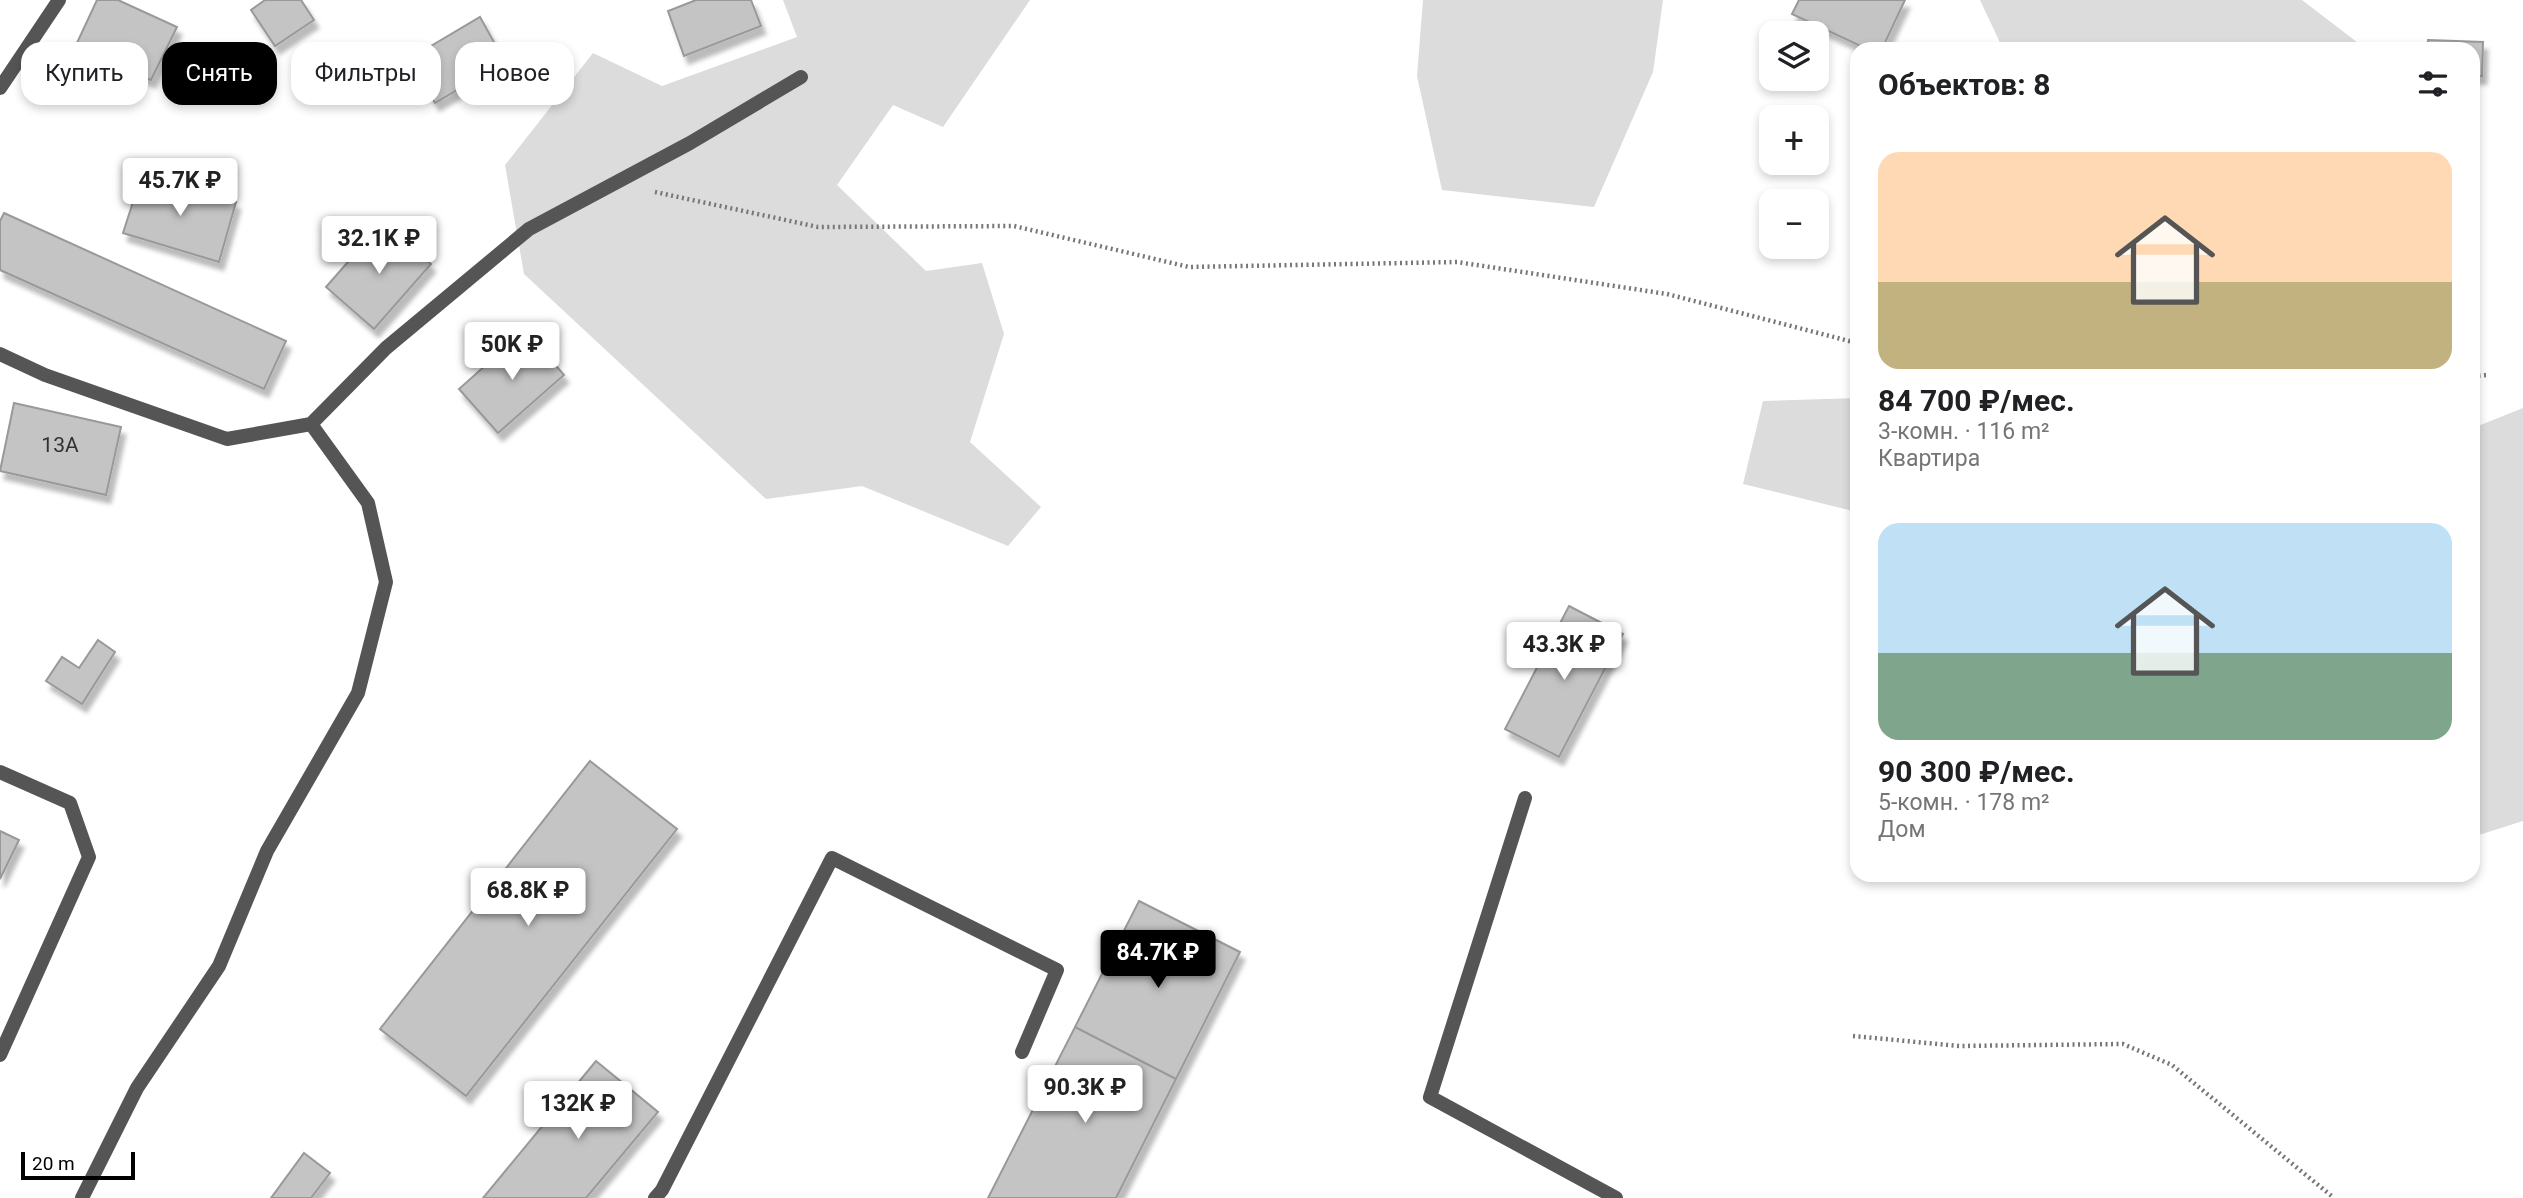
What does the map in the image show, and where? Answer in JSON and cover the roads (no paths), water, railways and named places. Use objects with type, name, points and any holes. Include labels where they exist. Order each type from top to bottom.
[{"type":"street","points":[[0,88],[59,0]]},
{"type":"street","points":[[0,354],[46,375],[227,439],[311,424],[386,348],[529,229],[690,143],[801,77]]},
{"type":"street","points":[[82,1198],[137,1088],[219,966],[267,851],[358,693],[386,582],[368,503],[311,424]]},
{"type":"street","points":[[0,772],[70,803],[89,857],[0,1055]]},
{"type":"street","points":[[1525,798],[1430,1097],[1616,1198]]},
{"type":"street","points":[[655,1198],[662,1190],[832,858],[1057,970],[1022,1052]]}]
